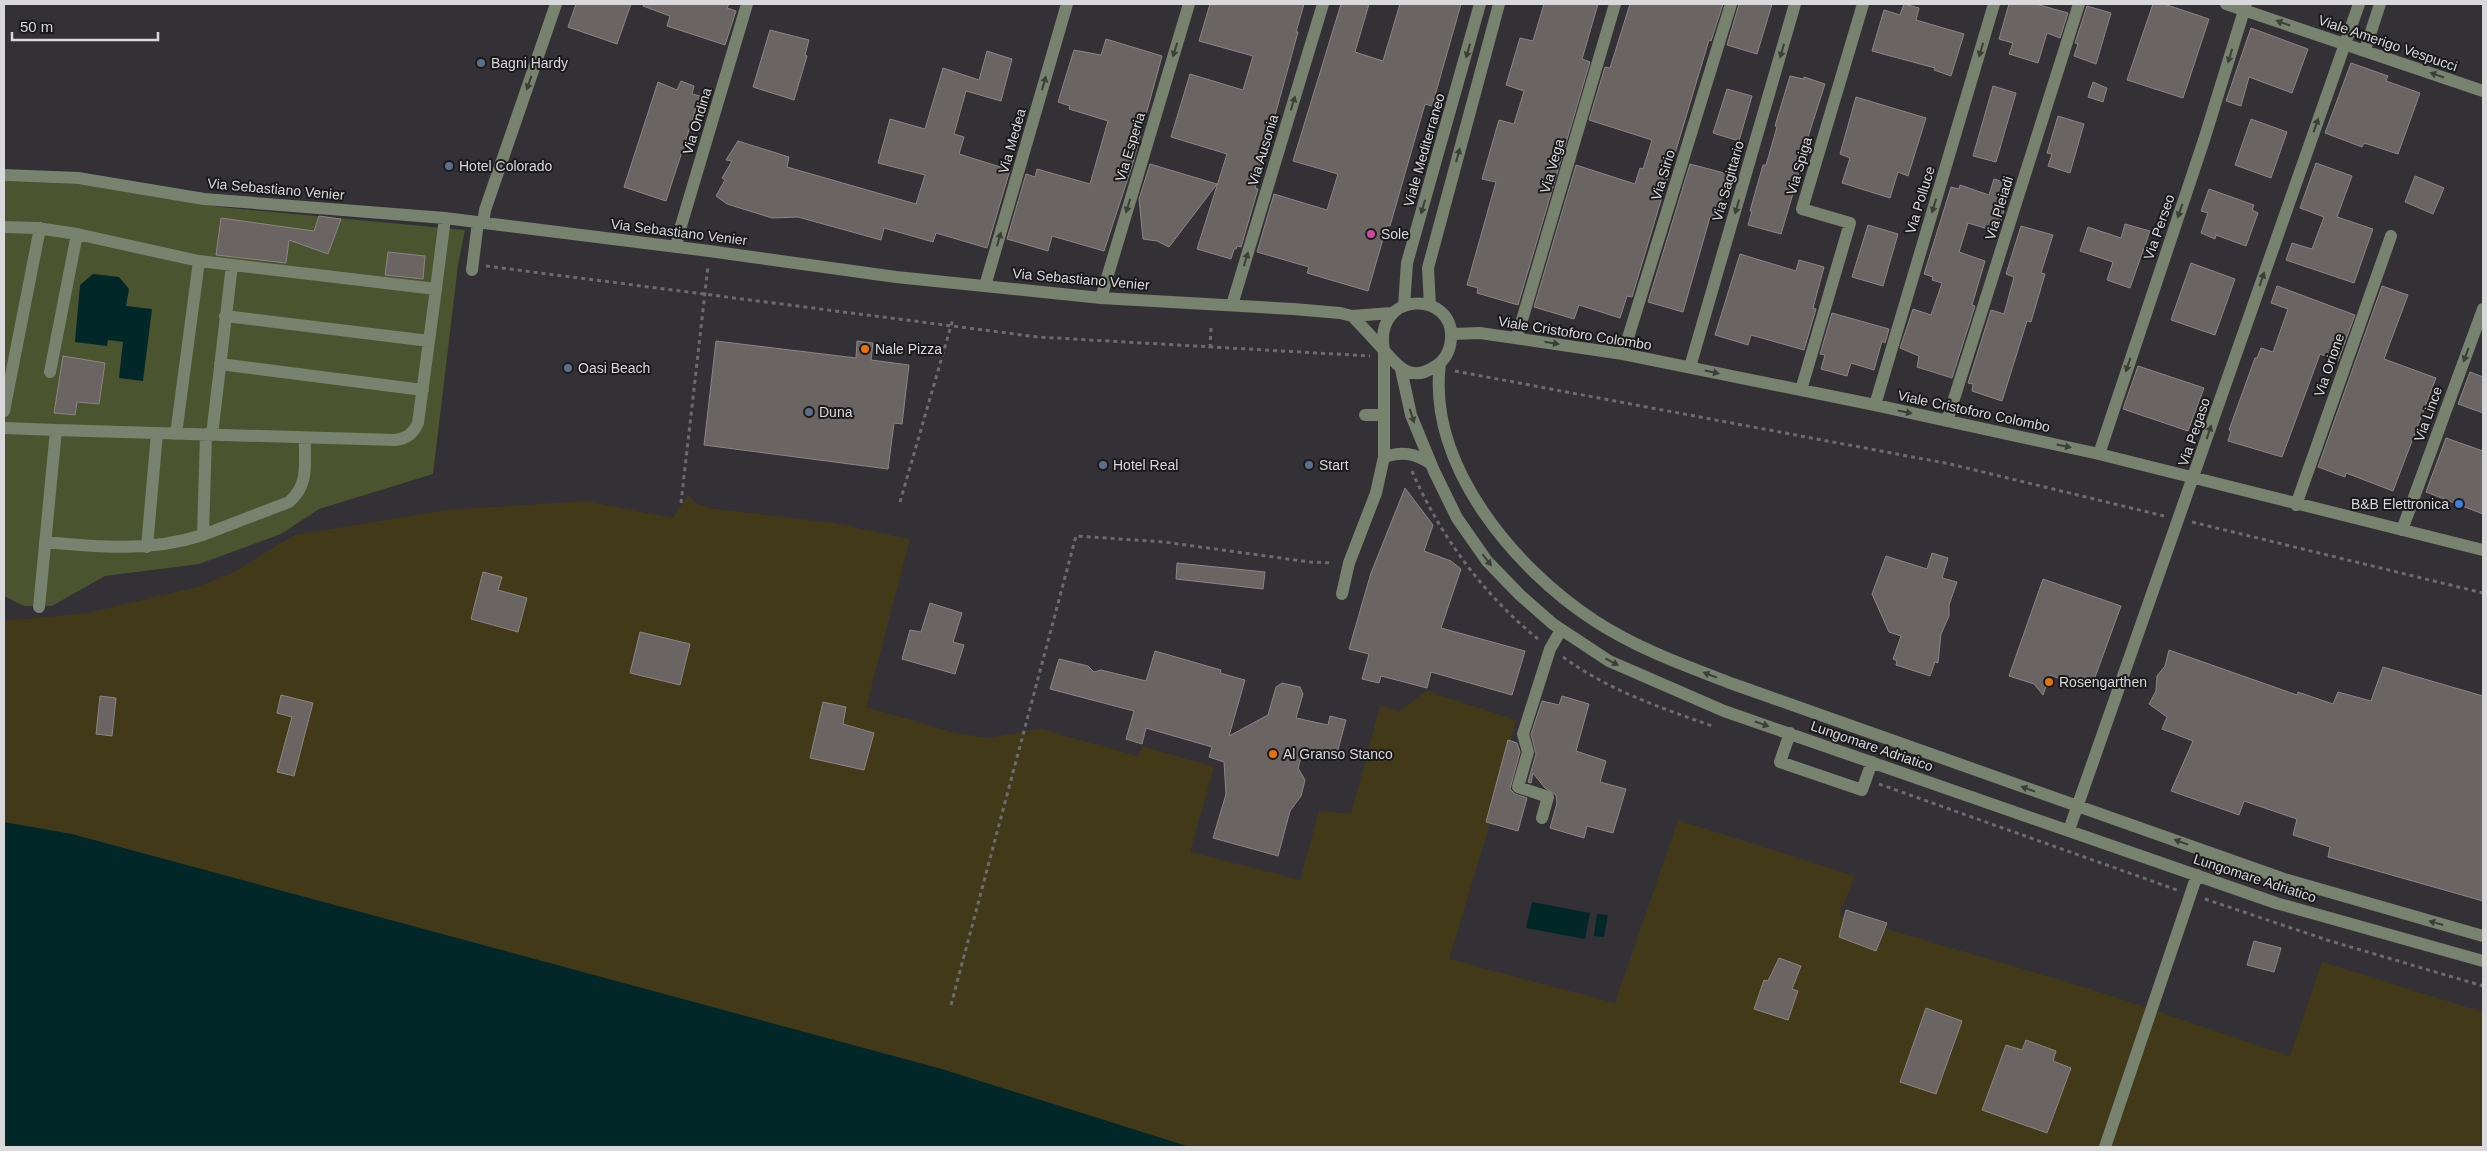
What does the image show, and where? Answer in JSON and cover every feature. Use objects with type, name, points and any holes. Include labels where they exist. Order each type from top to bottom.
[{"type":"street","points":[[472,267],[480,222],[556,4]]},
{"type":"street","name":"Via Ondina","points":[[677,247],[678,236],[747,4]]},
{"type":"street","name":"Via Medea","points":[[985,286],[1067,4]]},
{"type":"street","name":"Via Esperia","points":[[1101,298],[1189,4]]},
{"type":"street","name":"Via Ausonia","points":[[1232,305],[1323,4]]},
{"type":"street","name":"Viale Mediterraneo","points":[[1404,306],[1407,263],[1480,4]]},
{"type":"street","points":[[1430,305],[1428,268],[1499,4]]},
{"type":"street","name":"Via Vega","points":[[1517,337],[1615,4]]},
{"type":"street","name":"Via Sirio","points":[[1623,354],[1731,4]]},
{"type":"street","name":"Via Sagittario","points":[[1690,367],[1796,4]]},
{"type":"street","name":"Via Spiga","points":[[1801,390],[1850,223],[1802,209],[1863,4]]},
{"type":"street","name":"Via Polluce","points":[[1875,405],[1994,4]]},
{"type":"street","name":"Via Pleiadi","points":[[1947,421],[2079,4]]},
{"type":"street","name":"Viale Amerigo Vespucci","points":[[2226,4],[2245,7],[2483,91]]},
{"type":"street","name":"Via Pegaso","points":[[2069,830],[2359,4]]},
{"type":"street","points":[[2365,50],[2380,4]]},
{"type":"street","name":"Via Perseo","points":[[2099,454],[2204,140],[2245,7]]},
{"type":"street","name":"Via Sebastiano Venier","points":[[4,175],[78,178],[204,199],[445,218],[710,250],[896,277],[1101,298],[1324,311],[1352,316],[1392,313]]},
{"type":"street","points":[[4,428],[305,438],[396,440],[406,438],[414,432],[418,423],[445,218]]},
{"type":"street","points":[[4,226],[40,228],[77,234],[199,261],[436,289]]},
{"type":"street","points":[[4,411],[40,228]]},
{"type":"street","points":[[50,372],[77,234]]},
{"type":"street","name":"Via Orione","points":[[2296,505],[2391,236]]},
{"type":"street","points":[[176,434],[199,261]]},
{"type":"street","points":[[203,535],[209,434],[232,265]]},
{"type":"street","points":[[1342,594],[1349,563],[1376,493],[1384,457],[1384,350],[1383,331],[1392,313],[1404,306],[1421,303],[1430,305],[1444,316],[1452,334],[1447,355],[1440,364],[1421,372],[1401,369],[1394,364],[1384,350],[1352,316]]},
{"type":"street","name":"Via Lince","points":[[2402,530],[2483,309]]},
{"type":"street","points":[[226,316],[429,341]]},
{"type":"street","name":"Viale Cristoforo Colombo","points":[[1452,334],[1467,332],[1517,337],[1623,354],[1875,405],[2099,454],[2296,505],[2483,550]]},
{"type":"street","points":[[220,364],[423,390]]},
{"type":"street","name":"Lungomare Adriatico","points":[[1440,364],[1437,385],[1440,410],[1456,464],[1477,505],[1507,545],[1538,577],[1595,622],[1656,654],[1733,684],[2284,879],[2483,936]]},
{"type":"street","name":"Lungomare Adriatico","points":[[1401,369],[1411,415],[1431,464],[1457,518],[1487,562],[1520,596],[1561,630],[1609,661],[1644,678],[1724,711],[2276,903],[2483,961]]},
{"type":"street","points":[[1365,415],[1383,415]]},
{"type":"street","points":[[39,607],[56,430]]},
{"type":"street","points":[[147,547],[157,433]]},
{"type":"street","points":[[45,542],[115,548],[147,547],[180,542],[289,502],[304,485],[305,438]]},
{"type":"street","points":[[1384,457],[1405,453],[1420,456],[1431,464]]},
{"type":"street","points":[[1542,818],[1548,797],[1518,787],[1528,752],[1523,734],[1550,649],[1561,630]]},
{"type":"street","points":[[1790,733],[1780,762],[1862,790],[1872,762]]},
{"type":"street","points":[[2105,1147],[2197,875]]},
{"type":"path","points":[[681,503],[710,250]]},
{"type":"path","points":[[472,267],[705,293],[1038,338],[1364,358],[1384,350]]},
{"type":"path","points":[[900,502],[953,319]]},
{"type":"path","points":[[1210,348],[1212,328]]},
{"type":"path","points":[[1440,364],[1454,371],[1950,464],[2169,517]]},
{"type":"path","points":[[2194,523],[2483,593]]},
{"type":"path","points":[[951,1005],[1076,536],[1164,542],[1310,562],[1349,563]]},
{"type":"green space","points":[[4,181],[76,184],[220,207],[465,230],[458,265],[433,474],[319,509],[281,534],[199,564],[105,576],[52,606],[24,606],[4,596]]},
{"type":"sand","points":[[688,495],[697,504],[716,509],[834,523],[910,539],[866,707],[956,733],[988,738],[1041,729],[1138,756],[1143,746],[1214,767],[1190,852],[1300,880],[1319,811],[1351,814],[1380,706],[1399,711],[1427,691],[1516,720],[1486,837],[1449,959],[1615,1003],[1678,820],[1855,876],[1839,915],[2094,990],[2290,1056],[2322,962],[2483,1012],[2483,1147],[1138,1147],[4,878],[4,621],[87,613],[197,587],[234,572],[294,535],[447,510],[587,501],[673,518]]},
{"type":"water","points":[[93,274],[119,277],[129,289],[126,306],[152,309],[143,381],[119,378],[123,342],[108,340],[107,346],[75,342],[80,285]]},
{"type":"water","points":[[4,822],[72,834],[942,1069],[1190,1147],[4,1147]]},
{"type":"water","points":[[1532,902],[1590,913],[1585,939],[1526,928]]},
{"type":"water","points":[[1597,914],[1608,915],[1604,937],[1594,936]]},
{"type":"building","points":[[576,4],[631,4],[617,44],[568,27]]},
{"type":"building","points":[[644,4],[729,4],[727,8],[736,11],[725,45],[667,26],[670,16],[643,6]]},
{"type":"building","points":[[1210,4],[1304,4],[1255,188],[1258,189],[1241,247],[1237,246],[1234,249],[1231,259],[1197,249],[1227,154],[1171,137],[1190,74],[1243,90],[1253,56],[1199,41]]},
{"type":"building","points":[[1341,4],[1369,4],[1355,52],[1383,61],[1400,4],[1461,4],[1432,106],[1425,104],[1390,226],[1387,225],[1368,291],[1307,273],[1309,267],[1257,252],[1274,194],[1327,210],[1338,174],[1293,161]]},
{"type":"building","points":[[1544,4],[1598,4],[1582,59],[1590,62],[1518,305],[1477,293],[1478,288],[1467,285],[1496,182],[1482,179],[1499,120],[1514,124],[1524,91],[1506,85],[1520,38],[1533,41]]},
{"type":"building","points":[[1630,4],[1723,4],[1711,41],[1709,40],[1632,297],[1627,296],[1620,318],[1579,305],[1574,319],[1534,307],[1576,165],[1635,184],[1640,168],[1643,169],[1652,140],[1589,120],[1605,67],[1610,68]]},
{"type":"building","points":[[1739,4],[1772,4],[1757,54],[1727,45]]},
{"type":"building","points":[[1904,4],[1919,8],[1916,20],[1964,34],[1951,76],[1934,70],[1935,68],[1872,51],[1884,10],[1900,15]]},
{"type":"building","points":[[2009,4],[2036,4],[2068,13],[2060,38],[2047,33],[2038,63],[2009,54],[2013,43],[1999,39]]},
{"type":"building","points":[[2153,4],[2164,4],[2209,19],[2183,98],[2127,80]]},
{"type":"building","points":[[2087,6],[2111,13],[2096,64],[2074,56],[2078,44],[2075,43]]},
{"type":"building","points":[[2251,28],[2308,49],[2292,93],[2249,77],[2241,106],[2226,101]]},
{"type":"building","points":[[770,30],[809,40],[805,55],[807,56],[794,100],[753,87]]},
{"type":"building","points":[[1106,39],[1162,56],[1132,166],[1104,251],[1052,236],[1048,251],[1007,239],[1026,174],[1035,177],[1037,169],[1090,184],[1108,121],[1069,109],[1070,106],[1058,102],[1074,50],[1101,55]]},
{"type":"building","points":[[987,51],[1012,59],[1001,101],[966,91],[954,134],[964,137],[959,154],[1010,170],[987,248],[936,233],[933,242],[884,228],[881,240],[798,217],[772,218],[727,204],[716,196],[725,180],[722,178],[732,161],[726,160],[738,141],[789,157],[787,167],[916,204],[925,175],[878,163],[890,119],[925,129],[943,68],[979,80]]},
{"type":"building","points":[[2351,63],[2388,76],[2386,81],[2420,93],[2398,154],[2364,143],[2362,147],[2325,133]]},
{"type":"building","points":[[1790,76],[1804,79],[1804,77],[1825,84],[1800,162],[1802,163],[1781,234],[1748,225],[1752,211],[1750,211],[1763,165],[1766,165]]},
{"type":"building","points":[[681,81],[694,86],[692,94],[700,96],[666,201],[624,187],[658,82],[677,90]]},
{"type":"building","points":[[2093,82],[2107,88],[2103,102],[2088,97]]},
{"type":"building","points":[[1993,86],[2016,93],[1996,162],[1973,156]]},
{"type":"building","points":[[1727,89],[1752,96],[1739,141],[1713,133]]},
{"type":"building","points":[[1856,97],[1926,118],[1908,176],[1898,172],[1890,198],[1842,183],[1850,158],[1840,154]]},
{"type":"building","points":[[2058,116],[2084,124],[2070,173],[2048,166],[2052,154],[2047,153]]},
{"type":"building","points":[[2251,119],[2287,132],[2271,178],[2235,165]]},
{"type":"building","points":[[2316,163],[2352,176],[2337,217],[2373,229],[2354,283],[2286,260],[2292,243],[2312,249],[2324,217],[2300,208]]},
{"type":"building","points":[[1150,164],[1217,184],[1169,247],[1157,241],[1143,239],[1139,199]]},
{"type":"building","points":[[1690,164],[1728,174],[1716,219],[1710,217],[1683,312],[1648,302]]},
{"type":"building","points":[[2415,176],[2444,188],[2433,214],[2405,202]]},
{"type":"building","points":[[1994,179],[2011,184],[1998,232],[1968,223],[1959,252],[1985,261],[1972,305],[1975,306],[1952,378],[1917,367],[1919,356],[1900,348],[1913,309],[1931,315],[1942,283],[1932,280],[1933,277],[1924,274],[1951,187],[1959,189],[1960,185],[1989,195]]},
{"type":"building","points":[[2209,189],[2254,205],[2252,210],[2258,213],[2246,246],[2216,235],[2215,239],[2201,233],[2208,213],[2201,211]]},
{"type":"building","points":[[319,216],[341,219],[328,254],[289,240],[286,263],[216,255],[221,218],[314,231]]},
{"type":"building","points":[[2125,224],[2150,231],[2130,288],[2107,280],[2113,262],[2080,251],[2088,227],[2121,238]]},
{"type":"building","points":[[1868,225],[1898,234],[1883,286],[1852,277]]},
{"type":"building","points":[[2021,226],[2053,235],[2041,273],[2045,274],[2031,322],[2027,321],[2002,401],[1972,391],[1973,384],[1968,383],[1991,310],[2004,314],[2014,277],[2006,274]]},
{"type":"building","points":[[388,252],[425,256],[423,279],[385,275]]},
{"type":"building","points":[[1740,254],[1796,271],[1799,260],[1824,267],[1813,308],[1816,309],[1804,350],[1751,335],[1748,345],[1715,335]]},
{"type":"building","points":[[2191,263],[2235,279],[2215,335],[2171,320]]},
{"type":"building","points":[[2277,286],[2355,315],[2338,361],[2320,354],[2282,457],[2228,441],[2231,431],[2229,430],[2255,358],[2257,358],[2261,348],[2273,352],[2288,309],[2271,303]]},
{"type":"building","points":[[2382,286],[2408,295],[2384,359],[2436,378],[2393,491],[2346,473],[2345,477],[2318,467]]},
{"type":"building","points":[[1832,313],[1889,329],[1885,343],[1882,341],[1874,370],[1851,363],[1847,376],[1821,369],[1825,355],[1820,354]]},
{"type":"building","name":"Duna","points":[[716,341],[856,358],[857,341],[873,343],[871,360],[909,365],[902,424],[894,423],[888,469],[704,445]]},
{"type":"building","points":[[63,356],[105,363],[99,404],[77,402],[75,415],[54,413]]},
{"type":"building","points":[[2138,366],[2204,388],[2188,431],[2123,409]]},
{"type":"building","points":[[2470,372],[2483,377],[2483,413],[2458,404]]},
{"type":"building","points":[[2446,438],[2483,451],[2483,514],[2426,492]]},
{"type":"building","points":[[1405,488],[1433,525],[1424,551],[1451,561],[1461,569],[1441,628],[1525,651],[1512,695],[1431,672],[1427,688],[1381,676],[1379,683],[1362,679],[1369,654],[1349,649],[1371,573]]},
{"type":"building","points":[[1932,553],[1948,558],[1942,578],[1957,582],[1949,605],[1949,616],[1941,634],[1938,663],[1935,662],[1930,676],[1896,665],[1897,661],[1893,659],[1901,636],[1889,632],[1872,594],[1886,556],[1927,569]]},
{"type":"building","points":[[1177,563],[1265,572],[1263,589],[1176,579]]},
{"type":"building","points":[[483,572],[502,577],[498,590],[527,598],[518,632],[471,619]]},
{"type":"building","points":[[2043,579],[2121,606],[2094,680],[2085,677],[2082,687],[2050,675],[2043,695],[2034,684],[2009,676]]},
{"type":"building","points":[[930,603],[962,613],[953,642],[964,645],[955,674],[902,659],[910,630],[921,632]]},
{"type":"building","points":[[640,632],[690,644],[680,685],[630,673]]},
{"type":"building","points":[[2169,650],[2297,695],[2298,692],[2333,704],[2338,692],[2371,701],[2383,667],[2483,696],[2483,901],[2328,857],[2330,847],[2293,835],[2297,819],[2244,801],[2239,815],[2171,791],[2193,741],[2162,729],[2167,717],[2149,704],[2156,691],[2157,676],[2165,666]]},
{"type":"building","points":[[1155,651],[1221,670],[1220,673],[1245,680],[1229,736],[1268,715],[1276,687],[1282,683],[1300,687],[1303,694],[1296,718],[1328,725],[1330,716],[1346,720],[1336,757],[1304,748],[1298,768],[1305,780],[1301,796],[1290,811],[1278,856],[1213,838],[1226,794],[1224,762],[1209,757],[1212,747],[1146,728],[1142,744],[1126,739],[1134,711],[1050,689],[1059,659],[1088,666],[1094,672],[1101,670],[1146,681]]},
{"type":"building","points":[[281,695],[313,703],[294,776],[277,772],[292,717],[277,713]]},
{"type":"building","points":[[100,696],[116,698],[112,736],[96,734]]},
{"type":"building","points":[[1562,696],[1589,704],[1576,751],[1606,761],[1600,782],[1626,789],[1613,833],[1587,826],[1584,838],[1550,828],[1557,803],[1556,795],[1545,788],[1533,773],[1531,783],[1528,782],[1536,754],[1531,734],[1542,701],[1559,705]]},
{"type":"building","points":[[823,702],[846,707],[843,724],[874,733],[864,770],[810,758]]},
{"type":"building","points":[[1508,740],[1517,743],[1520,752],[1510,789],[1515,794],[1527,798],[1518,831],[1486,822]]},
{"type":"building","points":[[1846,910],[1887,923],[1876,951],[1839,937]]},
{"type":"building","points":[[2254,941],[2281,948],[2274,972],[2247,965]]},
{"type":"building","points":[[1779,958],[1801,966],[1792,989],[1798,991],[1788,1020],[1754,1009],[1764,980],[1768,981]]},
{"type":"building","points":[[1926,1008],[1962,1021],[1936,1094],[1900,1082]]},
{"type":"building","points":[[2026,1040],[2056,1051],[2053,1061],[2071,1068],[2047,1133],[1982,1110],[2006,1045],[2022,1050]]},
{"type":"place","name":"Bagni Hardy","points":[[481,63]]},
{"type":"place","name":"Hotel Colorado","points":[[449,166]]},
{"type":"place","name":"Sole","points":[[1371,234]]},
{"type":"place","name":"Nale Pizza","points":[[865,349]]},
{"type":"place","name":"Oasi Beach","points":[[568,368]]},
{"type":"place","name":"Duna","points":[[809,412]]},
{"type":"place","name":"Hotel Real","points":[[1103,465]]},
{"type":"place","name":"Start","points":[[1309,465]]},
{"type":"place","name":"B&B Elettronica","points":[[2459,504]]},
{"type":"place","name":"Rosengarthen","points":[[2049,682]]},
{"type":"place","name":"Al Granso Stanco","points":[[1273,754]]}]
